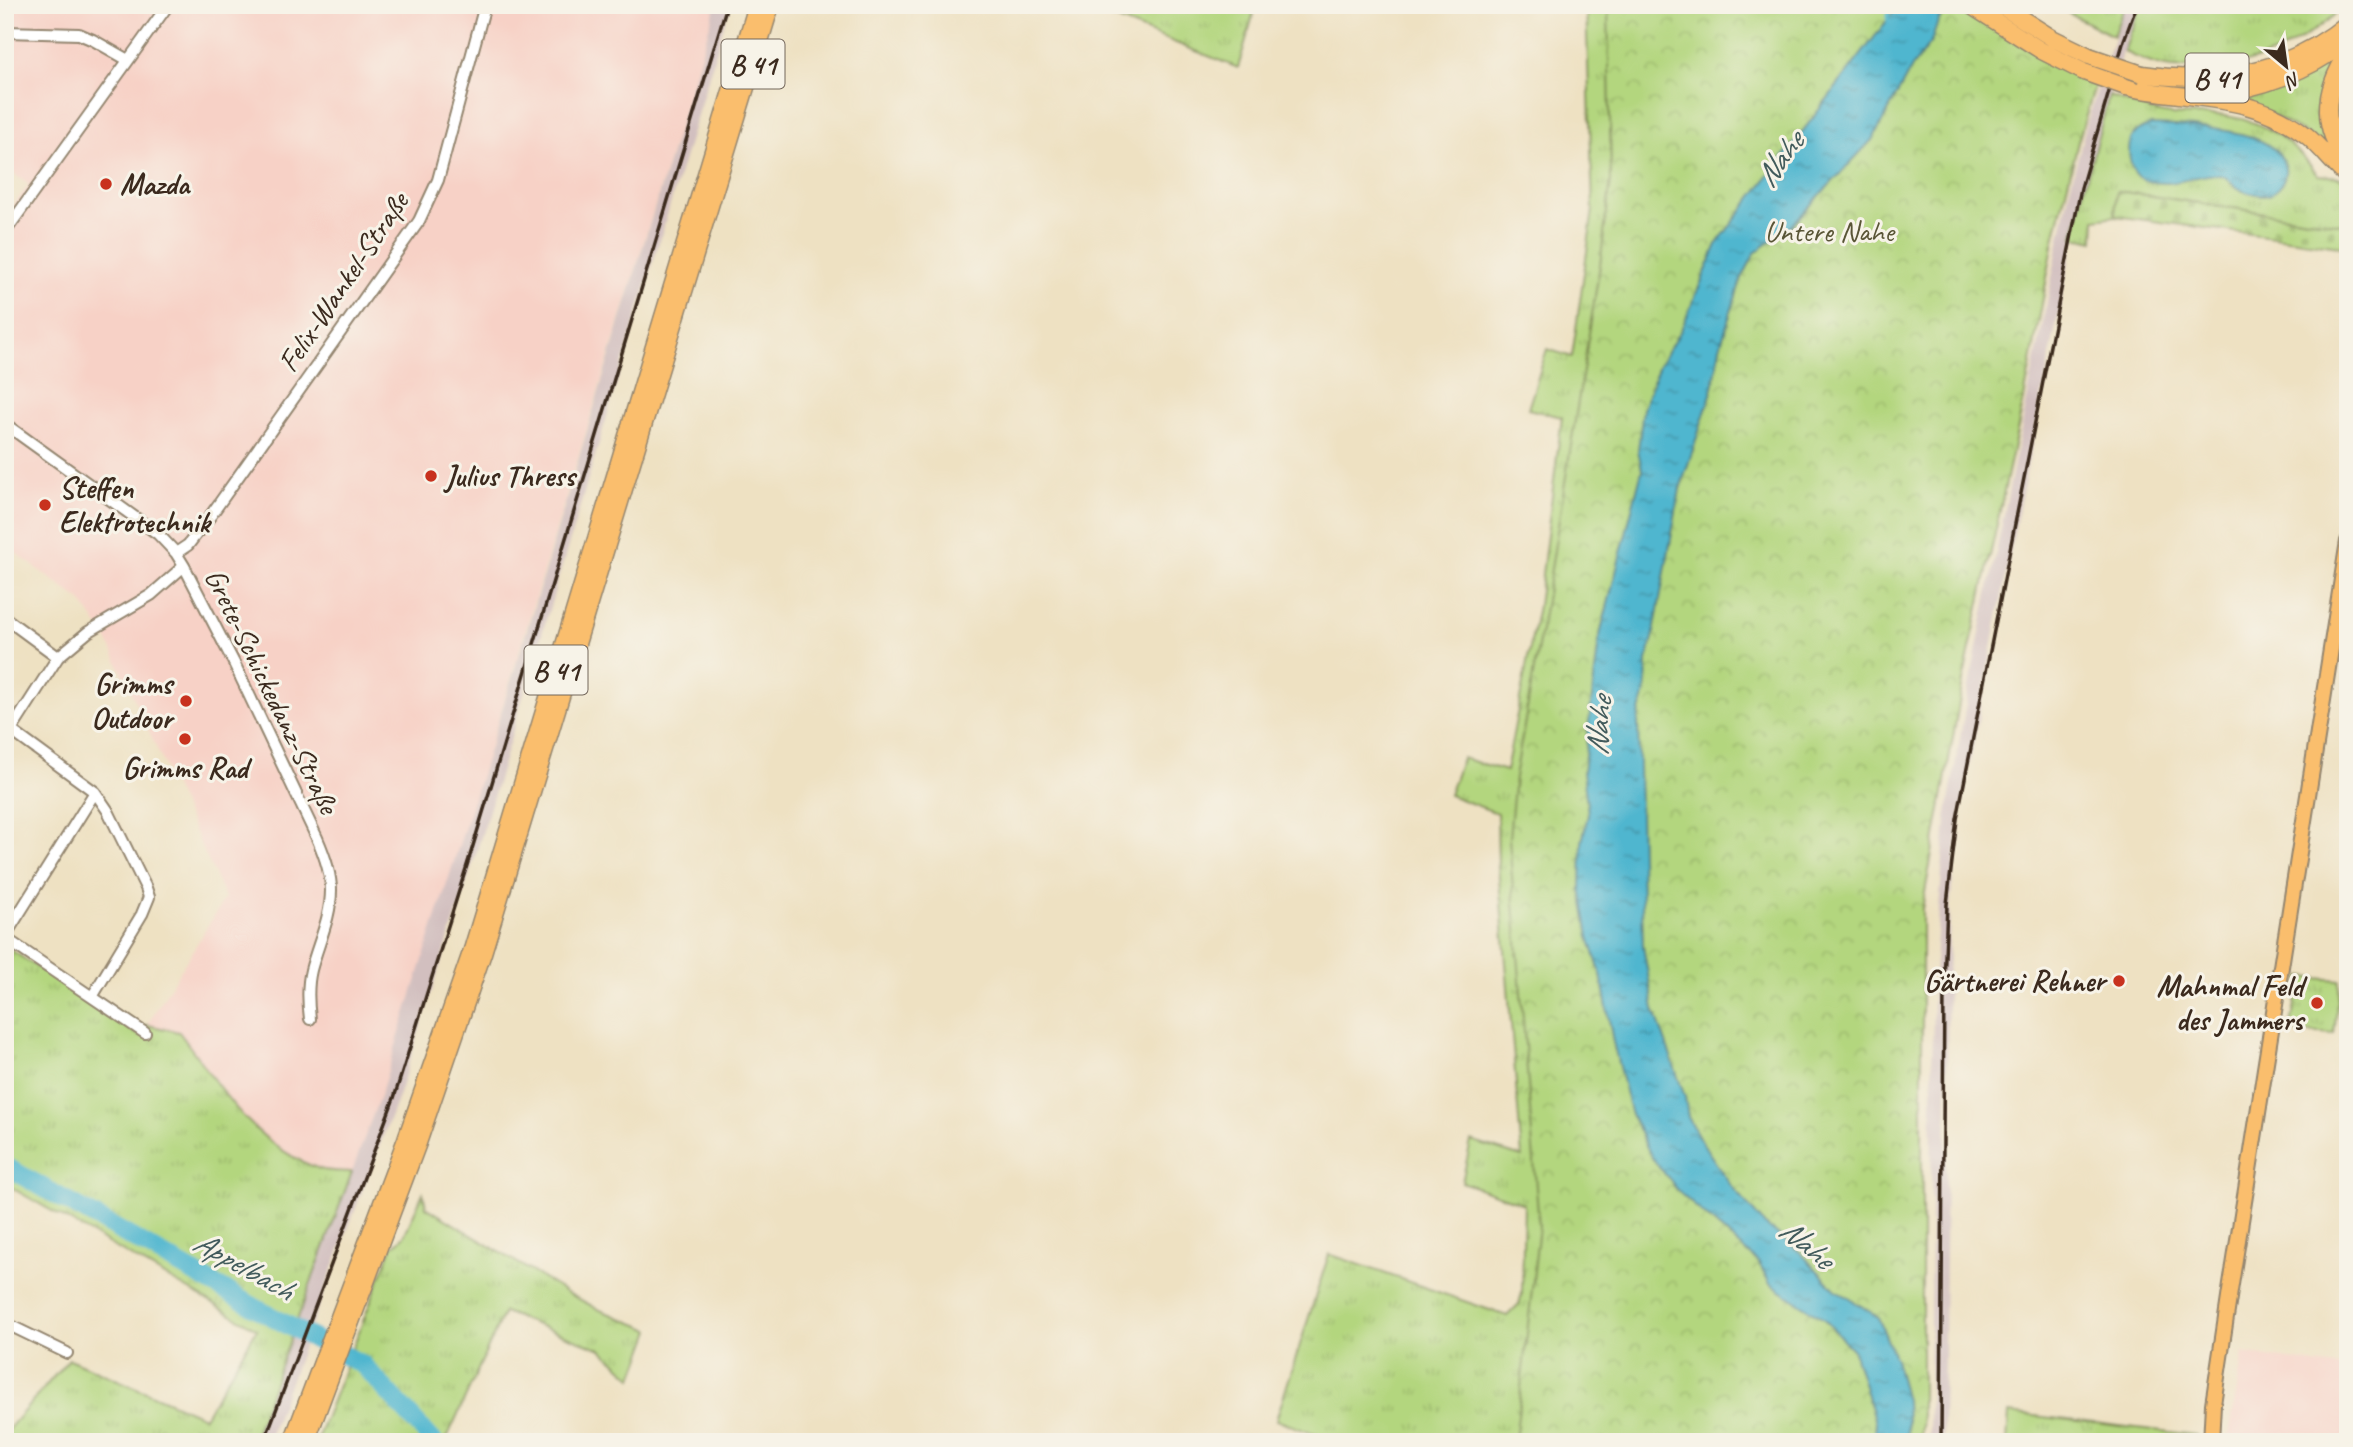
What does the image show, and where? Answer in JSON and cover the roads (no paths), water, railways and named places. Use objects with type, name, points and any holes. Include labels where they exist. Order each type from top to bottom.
[{"type":"highway","name":"B 41","points":[[341,1330],[472,950],[757,5]]},
{"type":"highway","name":"B 41","points":[[292,1442],[328,1364],[422,1131],[487,941],[771,5]]},
{"type":"highway","name":"B 41","points":[[1970,5],[2042,51],[2086,64],[2192,79],[2246,73],[2298,55],[2348,23]]},
{"type":"highway","name":"B 41","points":[[2000,5],[2052,38],[2086,64],[2126,87],[2193,95],[2234,91],[2274,81],[2309,66],[2348,41]]},
{"type":"highway","points":[[2348,53],[2332,79],[2328,113],[2333,136],[2348,162]]},
{"type":"highway","points":[[2193,95],[2253,107],[2281,119],[2317,145],[2348,177]]},
{"type":"highway","name":"B 41","points":[[306,1442],[328,1364]]},
{"type":"main road","points":[[2211,1442],[2213,1404],[2348,541]]},
{"type":"main road","points":[[2200,1442],[2213,1404]]},
{"type":"street","points":[[5,231],[168,5]]},
{"type":"street","name":"Felix-Wankel-Straße","points":[[176,553],[188,545],[211,515],[418,221],[438,180],[485,5]]},
{"type":"street","points":[[5,32],[79,34],[107,47],[128,61]]},
{"type":"street","name":"Grete-Schickedanz-Straße","points":[[5,424],[158,534],[184,566],[234,663],[327,864],[330,900],[328,917],[310,979],[310,1019]]},
{"type":"street","points":[[92,997],[142,914],[149,897],[108,811],[95,792],[7,732],[58,657],[88,632],[151,595],[184,566]]},
{"type":"street","points":[[5,618],[58,657]]},
{"type":"street","points":[[95,792],[5,937],[145,1033]]},
{"type":"street","points":[[5,1323],[67,1353]]},
{"type":"water","name":"Nahe","points":[[1899,5],[1949,5],[1938,22],[1931,42],[1912,67],[1873,139],[1789,228],[1755,253],[1741,280],[1720,347],[1713,388],[1680,489],[1647,660],[1646,688],[1638,720],[1643,946],[1654,1009],[1685,1097],[1688,1117],[1732,1187],[1764,1224],[1800,1252],[1835,1289],[1878,1317],[1895,1359],[1906,1400],[1908,1442],[1873,1442],[1875,1422],[1853,1350],[1825,1320],[1770,1284],[1759,1263],[1681,1194],[1652,1158],[1630,1112],[1613,1042],[1601,975],[1589,937],[1581,889],[1582,842],[1588,814],[1583,772],[1599,639],[1642,470],[1638,450],[1643,409],[1659,365],[1681,330],[1718,242]]},
{"type":"water","points":[[2151,125],[2206,128],[2248,136],[2266,144],[2279,154],[2285,168],[2283,180],[2269,195],[2245,192],[2219,175],[2173,183],[2145,180],[2133,169],[2130,146],[2135,134]]},
{"type":"waterway","points":[[1888,21],[1889,5]]},
{"type":"waterway","name":"Appelbach","points":[[5,1166],[265,1313],[363,1365],[434,1442]]},
{"type":"railway","points":[[264,1442],[394,1098],[727,5]]},
{"type":"railway","points":[[1941,1442],[1944,984],[1947,904],[1957,819],[2081,188],[2124,40],[2137,5]]},
{"type":"place","name":"Mazda","points":[[106,184]]},
{"type":"place","name":"Julius Thress","points":[[431,476]]},
{"type":"place","name":"Steffen Elektrotechnik","points":[[45,505]]},
{"type":"place","name":"Grimms Outdoor","points":[[186,701]]},
{"type":"place","name":"Grimms Rad","points":[[185,739]]},
{"type":"place","name":"Gärtnerei Rehner","points":[[2119,981]]},
{"type":"place","name":"Mahnmal Feld des Jammers","points":[[2317,1003]]},
{"type":"park label","name":"Untere Nahe","points":[[1829,231]]}]
